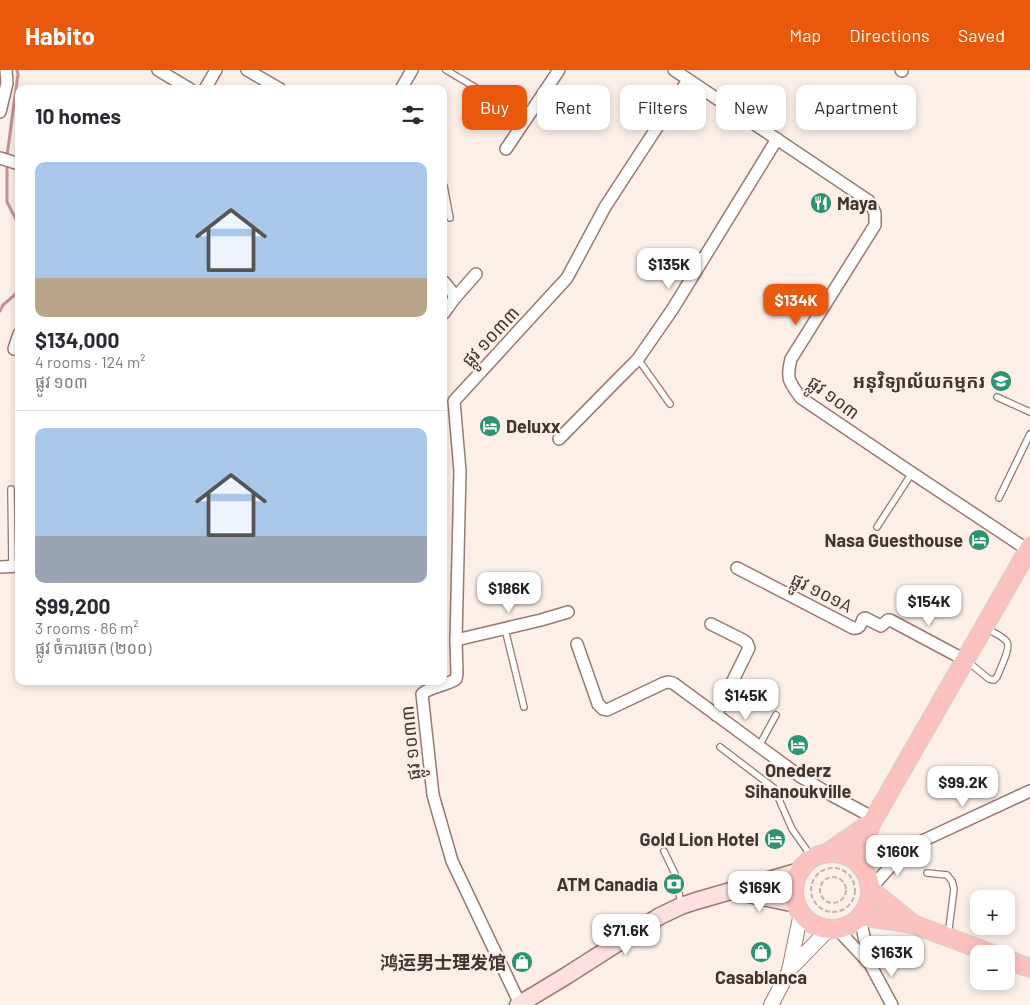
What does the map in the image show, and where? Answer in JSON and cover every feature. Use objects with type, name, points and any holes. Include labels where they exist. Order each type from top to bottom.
[{"type":"main road","points":[[858,862],[873,820],[1027,555]]},
{"type":"main road","points":[[526,1003],[660,916],[681,906],[819,863],[837,853],[848,856],[858,862],[867,874],[871,889],[868,904],[860,917],[853,923],[833,929],[813,924],[806,919],[799,909],[794,893],[795,882],[819,863],[873,820]]},
{"type":"main road","points":[[871,889],[914,924]]},
{"type":"main road","points":[[730,890],[799,909]]},
{"type":"main road","points":[[860,917],[914,924],[970,945]]},
{"type":"main road","points":[[1015,962],[1030,968]]},
{"type":"street","points":[[0,112],[7,83],[6,70]]},
{"type":"street","points":[[158,70],[183,85]]},
{"type":"street","points":[[207,85],[216,70]]},
{"type":"street","points":[[248,70],[273,85]]},
{"type":"street","points":[[403,85],[412,70]]},
{"type":"street","points":[[506,149],[559,70]]},
{"type":"street","name":"ផ្លូវ ១០៣","points":[[674,70],[869,201],[875,213],[875,225],[791,359],[788,371],[789,382],[801,398],[912,473],[1027,555]]},
{"type":"street","name":"ផ្លូវ ១០៣៣","points":[[447,683],[456,679],[460,472],[449,400],[567,278],[605,207],[688,80]]},
{"type":"street","points":[[559,439],[638,359],[672,310],[778,139]]},
{"type":"street","points":[[447,309],[476,274]]},
{"type":"street","points":[[447,286],[453,293],[454,299]]},
{"type":"street","points":[[0,567],[15,566]]},
{"type":"street","name":"ផ្លូវ ១០១A","points":[[737,568],[854,628],[859,627],[865,618],[881,626],[890,620],[965,660]]},
{"type":"street","points":[[456,640],[568,612]]},
{"type":"street","points":[[711,624],[743,640],[749,648],[716,715]]},
{"type":"street","points":[[577,644],[598,704],[603,709],[607,710],[615,707],[664,683],[673,683],[801,777],[873,820]]},
{"type":"street","name":"ផ្លូវ ១០៣៣","points":[[443,685],[422,694],[433,795],[452,861],[526,1003]]},
{"type":"street","points":[[858,862],[907,848],[1030,791]]},
{"type":"street","points":[[871,889],[907,848]]},
{"type":"street","points":[[789,971],[799,909]]},
{"type":"street","points":[[860,917],[870,964],[892,1005]]},
{"type":"street","points":[[771,1005],[789,971],[833,929],[870,964]]},
{"type":"lane","points":[[446,70],[471,85]]},
{"type":"lane","points":[[447,202],[450,218]]},
{"type":"lane","points":[[638,359],[670,404]]},
{"type":"lane","points":[[998,397],[1030,412]]},
{"type":"lane","points":[[999,498],[1030,434]]},
{"type":"lane","points":[[877,527],[912,473]]},
{"type":"lane","points":[[11,490],[15,551]]},
{"type":"lane","points":[[965,660],[989,679],[994,680],[997,677],[1009,644],[1006,640],[984,627]]},
{"type":"lane","points":[[505,629],[524,707]]},
{"type":"lane","points":[[759,746],[776,715]]},
{"type":"lane","points":[[720,746],[774,788],[792,829],[819,863]]},
{"type":"lane","points":[[664,851],[675,874],[681,906]]},
{"type":"lane","points":[[927,873],[947,876],[952,881],[954,890],[948,937]]},
{"type":"path","points":[[819,863],[842,870],[854,883],[853,899],[842,909],[833,912],[827,911],[820,907],[812,897],[811,891],[815,878],[826,870],[819,863]]},
{"type":"path","points":[[835,876],[843,880],[846,888],[843,898],[834,903],[825,900],[821,894],[820,886],[823,880],[835,876]]},
{"type":"waterway","points":[[17,70],[17,85]]},
{"type":"waterway","points":[[15,96],[7,156],[7,202],[15,217]]},
{"type":"waterway","points":[[0,311],[3,305],[15,294]]},
{"type":"place","name":"Maya","points":[[821,203]]},
{"type":"place","name":"អនុវិទ្យាល័យកម្មករ","points":[[1001,381]]},
{"type":"place","name":"Deluxx","points":[[490,426]]},
{"type":"place","name":"Nasa Guesthouse","points":[[979,540]]},
{"type":"place","name":"Onederz Sihanoukville","points":[[798,745]]},
{"type":"place","name":"Gold Lion Hotel","points":[[775,839]]},
{"type":"place","name":"ATM Canadia","points":[[674,884]]},
{"type":"place","name":"Casablanca","points":[[761,952]]},
{"type":"place","name":"鸿运男士理发馆","points":[[522,962]]}]
